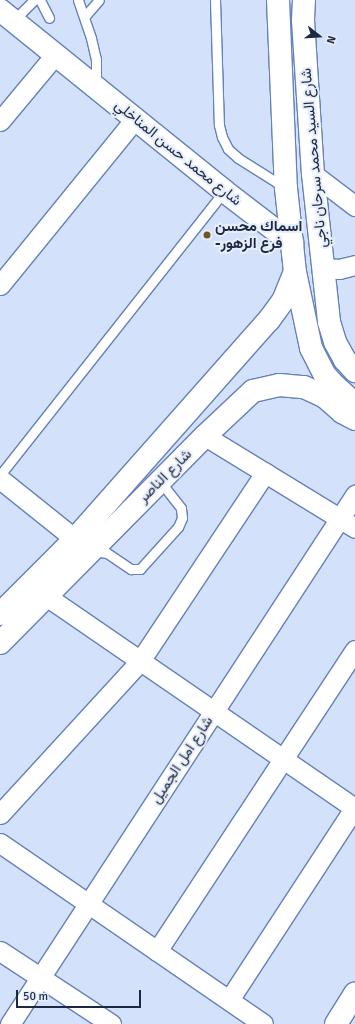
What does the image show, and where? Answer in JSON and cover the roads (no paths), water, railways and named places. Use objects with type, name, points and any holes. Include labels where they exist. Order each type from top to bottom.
[{"type":"street","name":"شارع السيد محمد سرحان ناجي","points":[[278,0],[286,188],[292,243]]},
{"type":"street","name":"شارع السيد محمد سرحان ناجي","points":[[304,0],[313,174],[324,268]]},
{"type":"street","name":"شارع محمد حسن المناخلي","points":[[6,16],[224,191],[292,243]]},
{"type":"street","points":[[0,121],[55,55]]},
{"type":"street","points":[[0,284],[135,119]]},
{"type":"street","points":[[313,174],[355,206]]},
{"type":"street","points":[[292,243],[295,272],[311,348],[325,374],[335,386],[355,404]]},
{"type":"street","points":[[355,265],[339,269],[324,268],[329,322],[335,342],[345,360],[355,371]]},
{"type":"street","name":"شارع الناصر","points":[[0,643],[46,596],[83,545],[269,320],[283,301],[295,272]]},
{"type":"street","name":"شارع الناصر","points":[[0,614],[160,481],[253,391],[279,385],[298,386],[314,391],[355,419]]},
{"type":"street","points":[[205,436],[347,524]]},
{"type":"street","points":[[0,814],[140,661],[265,473]]},
{"type":"street","points":[[0,479],[83,545]]},
{"type":"street","name":"شارع امل الجميل","points":[[10,1024],[214,712],[347,524],[355,496]]},
{"type":"street","points":[[46,596],[355,808],[229,1000]]},
{"type":"street","points":[[157,951],[355,650]]},
{"type":"street","points":[[0,843],[263,1024]]},
{"type":"street","points":[[0,951],[112,1024]]},
{"type":"street","points":[[336,1024],[353,1002]]},
{"type":"lane","points":[[6,16],[34,0]]},
{"type":"lane","points":[[40,0],[49,18]]},
{"type":"lane","points":[[78,0],[85,16],[96,59],[96,88]]},
{"type":"lane","points":[[85,16],[99,0]]},
{"type":"lane","points":[[215,0],[219,125],[222,137],[228,149],[238,158],[286,188]]},
{"type":"lane","points":[[0,475],[224,191]]},
{"type":"lane","points":[[83,545],[107,553],[128,568],[140,569],[178,527],[182,518],[181,508],[160,481]]},
{"type":"place","name":"اسماك محسن -فرع الزهور","points":[[207,235]]}]
